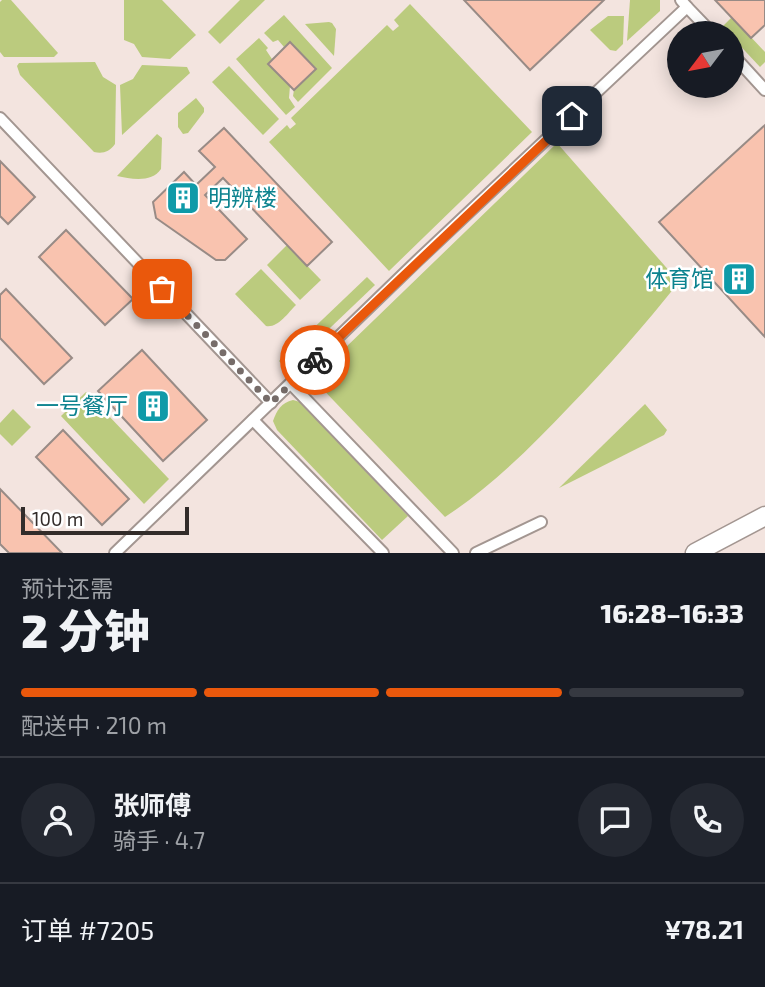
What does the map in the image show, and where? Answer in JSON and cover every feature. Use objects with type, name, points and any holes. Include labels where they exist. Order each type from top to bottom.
[{"type":"main road","points":[[695,553],[765,516]]},
{"type":"street","points":[[115,553],[684,3],[701,21]]},
{"type":"street","points":[[744,67],[765,90]]},
{"type":"street","points":[[0,118],[271,403]]},
{"type":"street","points":[[290,384],[453,553]]},
{"type":"street","points":[[253,420],[383,553]]},
{"type":"street","points":[[476,553],[541,522]]},
{"type":"green space","points":[[2,0],[11,0],[58,53],[54,57],[4,57],[0,52]]},
{"type":"green space","points":[[124,0],[162,0],[196,35],[170,59],[142,57],[134,44],[124,40]]},
{"type":"green space","points":[[240,0],[265,0],[220,44],[208,32]]},
{"type":"green space","points":[[630,0],[660,0],[660,11],[627,41]]},
{"type":"green space","points":[[410,4],[532,132],[389,271],[269,142],[287,125],[290,129],[296,124],[291,118],[387,25],[393,31],[399,26],[394,20]]},
{"type":"green space","points":[[284,15],[332,68],[298,102],[293,96],[294,90],[316,68],[290,42],[284,47],[278,40],[273,42],[264,33]]},
{"type":"green space","points":[[608,16],[624,16],[623,44],[616,51],[610,50],[590,30]]},
{"type":"green space","points":[[329,22],[336,29],[334,56],[305,24]]},
{"type":"green space","points":[[744,30],[765,52],[765,62],[760,67],[744,50]]},
{"type":"green space","points":[[259,38],[268,48],[266,50],[272,59],[268,64],[290,86],[289,98],[295,107],[286,115],[236,59]]},
{"type":"green space","points":[[95,62],[103,77],[116,85],[115,144],[108,151],[100,153],[94,152],[20,75],[17,66],[19,63]]},
{"type":"green space","points":[[142,65],[187,67],[190,73],[122,135],[120,85],[133,79]]},
{"type":"green space","points":[[229,66],[279,119],[263,135],[212,82]]},
{"type":"green space","points":[[196,98],[204,112],[188,133],[183,134],[178,127],[178,113]]},
{"type":"green space","points":[[157,134],[162,138],[161,169],[152,176],[141,179],[117,176]]},
{"type":"green space","points":[[557,143],[679,282],[612,361],[540,437],[494,480],[445,517],[313,379]]},
{"type":"green space","points":[[287,245],[321,280],[300,300],[267,265]]},
{"type":"green space","points":[[261,269],[296,305],[282,320],[270,326],[266,326],[235,294]]},
{"type":"green space","points":[[367,277],[375,285],[287,369],[279,361]]},
{"type":"green space","points":[[86,392],[169,479],[144,504],[61,416]]},
{"type":"green space","points":[[293,400],[300,402],[408,516],[382,540],[277,430],[273,421],[276,414],[282,405]]},
{"type":"green space","points":[[645,404],[667,430],[664,435],[559,488]]},
{"type":"green space","points":[[13,409],[31,427],[12,446],[0,434],[0,423]]},
{"type":"building","points":[[464,0],[604,0],[530,70]]},
{"type":"building","points":[[715,0],[765,0],[765,25],[751,38],[744,31],[744,21],[735,21]]},
{"type":"building","points":[[290,42],[316,69],[294,90],[268,64]]},
{"type":"building","name":"体育馆","points":[[765,125],[765,337],[659,222]]},
{"type":"building","name":"明辨楼","points":[[224,128],[332,242],[307,266],[223,178],[205,195],[247,239],[225,260],[216,260],[156,218],[153,202],[184,172],[196,185],[215,167],[199,151]]},
{"type":"building","points":[[0,161],[35,197],[8,224],[0,216]]},
{"type":"building","points":[[66,230],[133,299],[105,325],[39,257]]},
{"type":"building","points":[[6,289],[72,358],[44,384],[0,338],[0,295]]},
{"type":"building","name":"一号餐厅","points":[[142,350],[207,420],[163,461],[98,391]]},
{"type":"building","points":[[63,430],[129,499],[102,525],[36,457]]},
{"type":"building","points":[[0,489],[62,553],[9,553],[0,544]]},
{"type":"way so far","points":[[162,289],[271,403],[315,360]]},
{"type":"place","name":"明辨楼","points":[[183,198]]},
{"type":"place","name":"体育馆","points":[[739,279]]},
{"type":"place","name":"一号餐厅","points":[[153,406]]},
{"type":"route","points":[[315,360],[572,116]]}]
